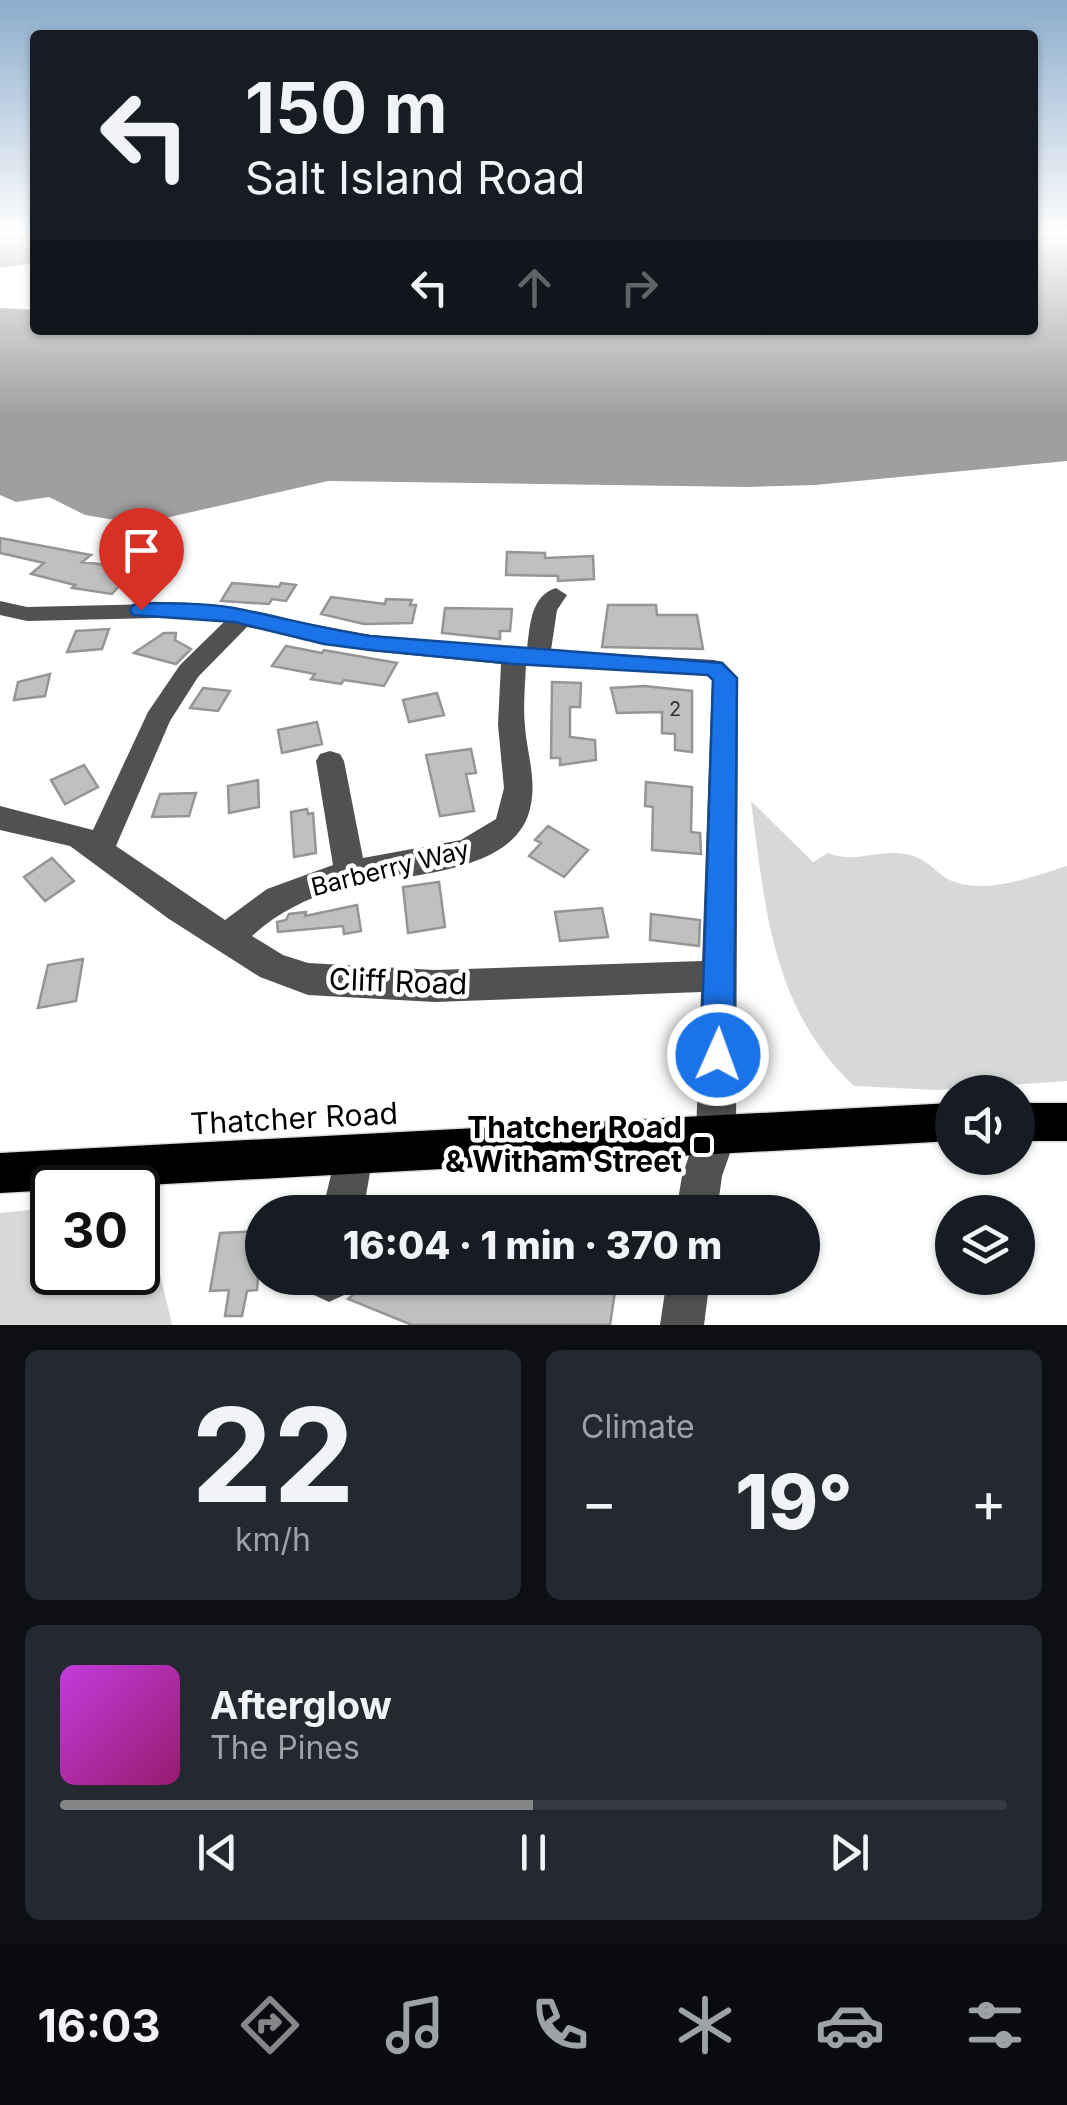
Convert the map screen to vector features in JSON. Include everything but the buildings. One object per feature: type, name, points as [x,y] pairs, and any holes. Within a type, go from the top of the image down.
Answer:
[{"type":"main road","points":[[1035,1122],[1067,1122]]},
{"type":"main road","name":"Thatcher Road","points":[[0,1173],[935,1123]]},
{"type":"street","points":[[526,657],[545,610],[556,595]]},
{"type":"street","points":[[0,628],[14,611],[198,610],[324,636],[526,657],[714,668],[725,678],[716,1136],[699,1195]]},
{"type":"street","points":[[100,848],[156,720],[189,671],[243,617]]},
{"type":"street","name":"Barberry Way","points":[[229,939],[251,912],[350,873],[461,854],[498,837],[511,823],[518,791],[511,724],[526,657]]},
{"type":"street","points":[[330,761],[350,873]]},
{"type":"street","name":"Cliff Road","points":[[0,818],[79,836],[180,909],[272,966],[308,979],[362,984],[720,976]]},
{"type":"street","points":[[345,1195],[353,1156]]},
{"type":"street","points":[[682,1325],[686,1295]]},
{"type":"shaded area","points":[[1038,294],[1067,294],[1067,461],[815,485],[748,487],[328,481],[161,519],[127,522],[85,515],[49,497],[16,502],[0,495],[0,308],[30,310],[30,335],[1038,335]]},
{"type":"shaded area","points":[[751,801],[813,862],[828,853],[848,857],[905,854],[920,859],[952,881],[980,886],[1067,866],[1067,1081],[1035,1083],[1035,1075],[935,1075],[935,1090],[854,1086],[805,1024],[789,990],[761,879]]},
{"type":"shaded area","points":[[30,1210],[30,1295],[160,1295],[160,1274],[172,1325],[0,1325],[0,1213]]},
{"type":"place","name":"Thatcher Road & Witham Street","points":[[702,1145]]},
{"type":"route","points":[[141,610],[198,610],[234,615],[370,643],[714,668],[725,678],[718,1055]]}]
